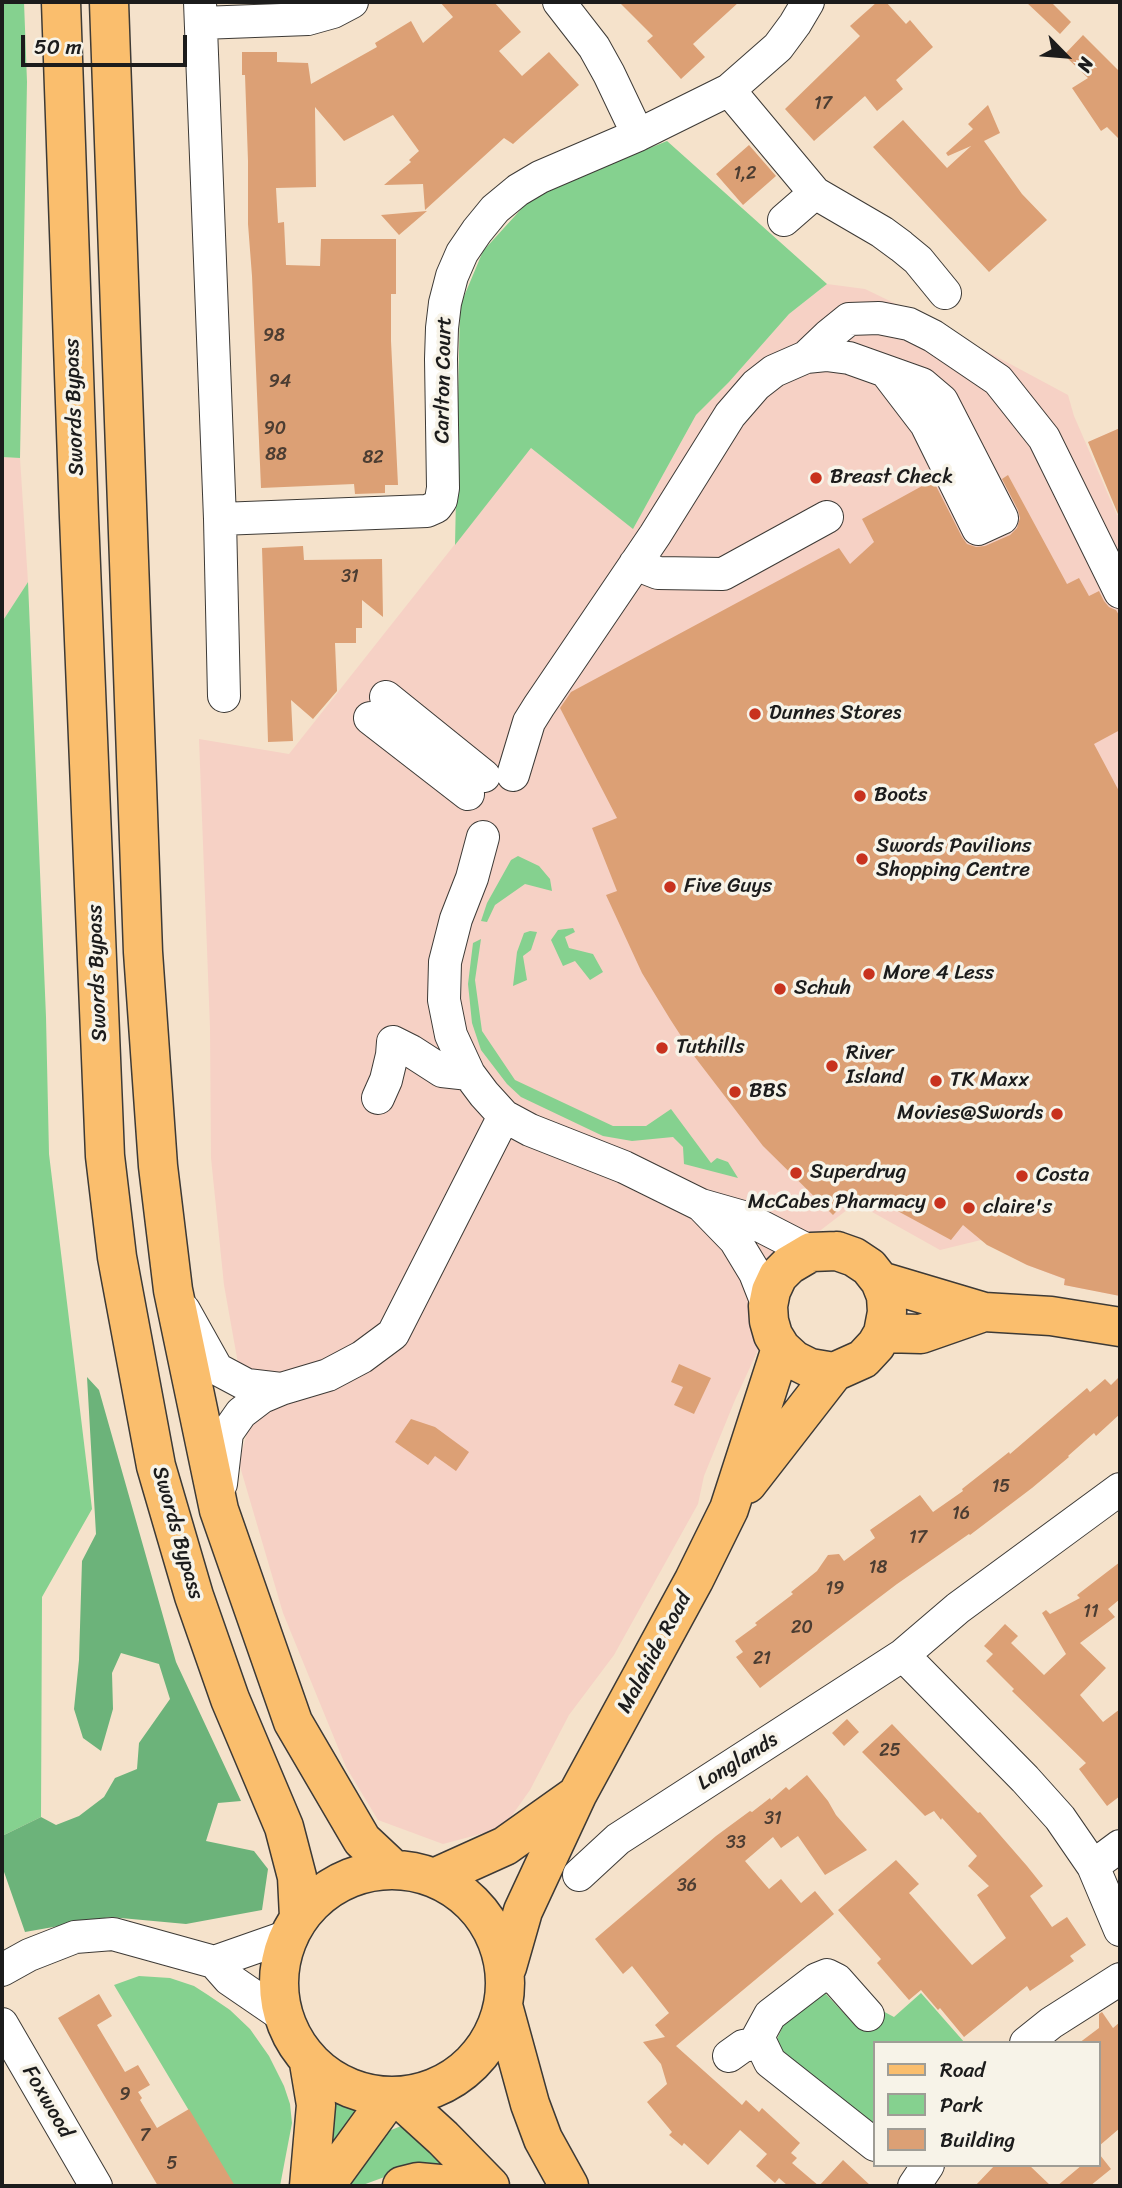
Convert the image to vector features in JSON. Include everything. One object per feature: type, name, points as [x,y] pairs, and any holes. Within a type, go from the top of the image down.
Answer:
[{"type":"main road","name":"Swords Bypass","points":[[61,2],[105,1156],[117,1257],[156,1466],[194,1596],[230,1699],[284,1827],[297,1877],[295,1926]]},
{"type":"main road","points":[[109,2],[143,953],[158,1166],[173,1290],[219,1510],[293,1722],[362,1840],[394,1870]]},
{"type":"main road","points":[[837,1251],[854,1257],[869,1267],[880,1281],[886,1296],[887,1312],[883,1333],[876,1345],[863,1359],[834,1372],[810,1368],[794,1360],[781,1348],[769,1321],[771,1290],[778,1276],[789,1265],[811,1252],[837,1251]]},
{"type":"main road","points":[[880,1281],[984,1312],[1051,1316],[1120,1327]]},
{"type":"main road","points":[[883,1333],[921,1334],[984,1312]]},
{"type":"main road","name":"Malahide Road","points":[[507,1967],[523,1911],[577,1795],[694,1580],[729,1509],[781,1348]]},
{"type":"main road","name":"Malahide Road","points":[[729,1509],[834,1372]]},
{"type":"main road","name":"Malahide Road","points":[[435,1878],[505,1846],[577,1795]]},
{"type":"main road","points":[[394,1870],[435,1878],[462,1895],[481,1914],[497,1938],[509,1978],[504,2009],[477,2057],[449,2081],[394,2098],[348,2089],[327,2078],[309,2063],[292,2039],[284,2016],[279,1980],[295,1926],[307,1905],[328,1888],[353,1875],[394,1870]]},
{"type":"main road","points":[[504,2009],[530,2104],[543,2139],[569,2186]]},
{"type":"main road","points":[[309,2063],[316,2105],[309,2186]]},
{"type":"main road","points":[[325,2186],[394,2098]]},
{"type":"main road","points":[[394,2098],[443,2138],[491,2186]]},
{"type":"main road","points":[[402,2186],[418,2182],[461,2186]]},
{"type":"street","points":[[224,696],[220,519],[200,12],[308,19],[333,12],[352,2]]},
{"type":"street","points":[[559,2],[594,47],[638,135]]},
{"type":"street","name":"Carlton Court","points":[[220,519],[427,511],[436,507],[441,500],[443,488],[442,328],[452,276],[462,253],[477,231],[495,209],[518,190],[540,177],[638,135],[729,90],[778,47],[808,2]]},
{"type":"street","points":[[729,90],[815,193],[901,246],[918,260],[945,293]]},
{"type":"street","points":[[784,220],[815,193]]},
{"type":"street","points":[[378,707],[488,782],[673,508],[730,415],[756,385],[774,372],[806,357],[849,319],[879,318],[909,324],[998,380],[1044,438],[1120,592]]},
{"type":"street","points":[[806,357],[826,355],[849,358],[896,376],[921,330]]},
{"type":"street","points":[[635,564],[658,573],[723,574],[827,517]]},
{"type":"street","points":[[483,837],[472,878],[456,919],[446,962],[444,1000],[448,1023],[469,1074],[504,1116],[530,1130],[624,1167],[701,1205],[743,1217],[811,1252]]},
{"type":"street","points":[[378,1098],[386,1080],[393,1042],[442,1071],[469,1074]]},
{"type":"street","points":[[219,1510],[227,1433],[241,1413],[262,1397],[328,1375],[362,1357],[393,1334],[504,1116]]},
{"type":"street","points":[[701,1205],[735,1240],[755,1273],[768,1306]]},
{"type":"street","points":[[173,1290],[217,1368],[247,1385],[281,1389]]},
{"type":"street","name":"Longlands","points":[[579,1875],[618,1839],[903,1656],[958,1608],[1120,1489]]},
{"type":"street","points":[[903,1656],[1060,1818],[1093,1866],[1120,1930]]},
{"type":"street","points":[[1093,1866],[1120,1846]]},
{"type":"street","points":[[214,1962],[295,1926]]},
{"type":"street","points":[[2,1970],[29,1955],[75,1937],[113,1934],[214,1962],[229,1979],[284,2016]]},
{"type":"street","points":[[868,2015],[837,1980],[827,1975],[817,1979],[770,2015],[758,2038],[770,2062],[874,2144]]},
{"type":"street","points":[[1028,2041],[1051,2023],[1120,1979]]},
{"type":"street","name":"Foxwood","points":[[2,2024],[90,2184]]},
{"type":"street","points":[[729,2056],[743,2046],[761,2043]]},
{"type":"shaded area","name":"Swords Pavilions Shopping Centre","points":[[827,284],[865,289],[1068,395],[1074,416],[1117,515],[1119,514],[1088,442],[1120,428],[1120,1296],[1064,1285],[1064,1279],[1027,1265],[981,1240],[940,1250],[856,1203],[817,1233],[797,1265],[735,1400],[704,1476],[698,1504],[614,1655],[569,1715],[530,1790],[503,1828],[443,1844],[378,1820],[346,1767],[283,1613],[239,1463],[249,1425],[224,1285],[211,1158],[210,1028],[199,739],[289,754],[531,448],[634,527],[696,415],[789,314]]},
{"type":"shaded area","points":[[2,457],[20,458],[28,582],[2,622]]},
{"type":"green space","points":[[2,2],[24,2],[27,82],[20,458],[2,457]]},
{"type":"green space","points":[[667,141],[827,284],[789,314],[696,415],[633,529],[531,448],[455,545],[460,306],[483,251],[534,195]]},
{"type":"green space","points":[[28,582],[49,1154],[92,1509],[42,1597],[41,1817],[2,1836],[2,622]]},
{"type":"green space","points":[[518,856],[539,866],[550,879],[552,891],[525,884],[495,905],[487,922],[481,921],[487,903],[511,860]]},
{"type":"green space","points":[[573,928],[575,932],[565,937],[569,948],[593,954],[603,972],[590,980],[575,961],[563,966],[551,940],[558,930]]},
{"type":"green space","points":[[537,932],[531,950],[523,956],[527,980],[513,986],[517,952],[524,933]]},
{"type":"green space","points":[[481,939],[475,980],[482,1031],[515,1080],[613,1126],[646,1126],[671,1109],[711,1163],[717,1158],[728,1162],[738,1178],[684,1164],[683,1147],[673,1137],[632,1141],[603,1136],[521,1097],[507,1084],[481,1050],[472,1023],[468,984],[473,943]]},
{"type":"green space","points":[[87,1377],[99,1390],[176,1662],[241,1801],[218,1803],[206,1841],[254,1851],[268,1869],[262,1910],[186,1924],[110,1917],[25,1932],[3,1869],[2,1836],[41,1817],[56,1825],[79,1816],[104,1797],[115,1778],[137,1769],[139,1743],[170,1699],[159,1664],[121,1653],[112,1673],[113,1709],[101,1751],[83,1738],[74,1709],[79,1660],[82,1561],[96,1534]]},
{"type":"green space","points":[[139,1976],[170,1978],[194,1986],[230,2010],[250,2029],[269,2056],[284,2086],[292,2123],[280,2186],[234,2186],[114,1985]]},
{"type":"green space","points":[[825,1993],[855,2025],[877,2008],[894,2017],[921,1993],[963,2041],[874,2041],[874,2131],[786,2059],[776,2041],[784,2024],[813,1997]]},
{"type":"green space","points":[[334,2099],[367,2111],[330,2150],[334,2129]]},
{"type":"green space","points":[[401,2126],[419,2134],[449,2163],[446,2174],[390,2175],[360,2186],[341,2186],[384,2133]]},
{"type":"building","points":[[440,2],[494,2],[521,32],[499,51],[522,76],[549,52],[579,85],[513,144],[504,138],[425,210],[423,184],[384,185],[411,162],[409,160],[419,151],[393,115],[344,141],[315,107],[316,187],[276,188],[278,223],[284,222],[286,265],[320,266],[321,239],[396,239],[396,294],[391,294],[391,341],[398,485],[385,485],[385,493],[355,494],[354,484],[261,488],[242,52],[277,52],[277,62],[308,63],[311,84],[377,47],[375,43],[411,21],[423,43],[453,17]]},
{"type":"building","points":[[619,2],[739,2],[693,44],[705,57],[681,79],[647,41],[653,36]]},
{"type":"building","points":[[877,2],[886,2],[906,24],[910,20],[933,47],[896,80],[903,89],[877,111],[865,96],[814,141],[785,109],[860,36],[850,26]]},
{"type":"building","points":[[1026,2],[1051,2],[1071,22],[1060,34]]},
{"type":"building","points":[[1083,35],[1120,72],[1120,140],[1107,127],[1101,131],[1072,88],[1088,78],[1064,55]]},
{"type":"building","points":[[988,105],[1000,133],[984,141],[1022,194],[1047,220],[989,272],[873,147],[903,120],[947,168],[971,146],[948,156],[946,153],[973,129],[968,124]]},
{"type":"building","points":[[749,145],[776,176],[743,205],[716,174]]},
{"type":"building","points":[[427,211],[399,235],[381,215]]},
{"type":"building","points":[[1120,428],[1120,519],[1088,442]]},
{"type":"building","name":"Swords Pavilions Shopping Centre","points":[[1008,475],[1067,584],[1079,578],[1089,596],[1099,591],[1104,601],[1116,610],[1120,617],[1120,730],[1094,744],[1120,793],[1120,1296],[1064,1285],[1065,1279],[1027,1265],[987,1245],[963,1225],[951,1240],[870,1196],[869,1203],[852,1195],[833,1215],[763,1146],[694,1056],[642,973],[606,895],[617,891],[592,828],[617,818],[560,708],[571,692],[839,548],[850,564],[874,542],[862,519],[933,480],[967,544],[985,546],[1010,535],[1017,528],[1020,518],[1002,479]]},
{"type":"building","points":[[303,546],[304,560],[382,559],[383,617],[362,600],[362,628],[356,628],[356,643],[335,643],[337,691],[313,719],[291,700],[293,741],[268,742],[262,548]]},
{"type":"building","points":[[679,1364],[711,1378],[694,1414],[674,1405],[683,1387],[671,1382]]},
{"type":"building","points":[[1120,1376],[1120,1414],[1096,1436],[1094,1433],[1032,1488],[970,1535],[897,1584],[760,1688],[736,1657],[743,1652],[735,1641],[793,1594],[791,1592],[817,1571],[828,1555],[839,1554],[844,1561],[875,1538],[870,1530],[920,1495],[933,1512],[963,1491],[962,1489],[1009,1452],[1010,1454],[1087,1388],[1090,1392],[1105,1379],[1111,1385]]},
{"type":"building","points":[[411,1419],[435,1427],[469,1452],[456,1471],[435,1456],[428,1465],[395,1442]]},
{"type":"building","points":[[1120,1562],[1120,1599],[1108,1609],[1115,1617],[1080,1643],[1106,1668],[1080,1695],[1103,1722],[1120,1709],[1120,1796],[1107,1806],[1079,1769],[1086,1763],[1012,1691],[1014,1689],[986,1661],[993,1654],[984,1646],[1005,1624],[1018,1636],[1011,1643],[1044,1675],[1066,1654],[1042,1613],[1046,1610],[1050,1614],[1080,1598],[1077,1595]]},
{"type":"building","points":[[847,1719],[859,1732],[844,1746],[832,1733]]},
{"type":"building","points":[[892,1724],[978,1813],[980,1812],[1043,1886],[1030,1896],[1052,1927],[1067,1917],[1086,1945],[1070,1956],[1074,1961],[1030,1991],[1027,1986],[964,2037],[921,1990],[909,2000],[877,1963],[881,1959],[838,1910],[896,1860],[919,1884],[909,1893],[972,1965],[1006,1938],[977,1895],[989,1886],[968,1866],[977,1856],[934,1811],[925,1816],[862,1752]]},
{"type":"building","points":[[807,1775],[836,1815],[867,1850],[825,1875],[798,1836],[781,1848],[773,1837],[745,1861],[769,1889],[781,1879],[801,1903],[815,1891],[834,1914],[676,2046],[742,2105],[746,2100],[759,2112],[762,2108],[800,2143],[791,2153],[797,2158],[792,2163],[819,2186],[788,2186],[779,2178],[775,2183],[756,2166],[767,2154],[740,2130],[708,2165],[684,2143],[682,2146],[669,2135],[672,2132],[647,2102],[667,2084],[661,2064],[643,2042],[665,2037],[655,2025],[669,2013],[632,1966],[623,1974],[595,1939],[716,1836],[786,1787],[789,1790]]},
{"type":"building","points":[[99,1994],[112,2016],[97,2025],[125,2072],[138,2065],[150,2085],[138,2092],[157,2128],[189,2109],[235,2186],[158,2186],[58,2018]]},
{"type":"building","points":[[1102,2012],[1113,2028],[1120,2022],[1120,2128],[1101,2144],[1101,2041],[1082,2041],[1099,2028],[1099,2014]]},
{"type":"building","points":[[1101,2156],[1111,2169],[1090,2186],[1057,2186],[1080,2167],[1101,2167]]},
{"type":"building","points":[[843,2160],[871,2186],[819,2186]]},
{"type":"building","points":[[993,2167],[1031,2167],[1051,2186],[975,2186]]},
{"type":"place","name":"Breast Check","points":[[816,478]]},
{"type":"place","name":"Dunnes Stores","points":[[755,714]]},
{"type":"place","name":"Boots","points":[[860,796]]},
{"type":"place","name":"Swords Pavilions Shopping Centre","points":[[862,859]]},
{"type":"place","name":"Five Guys","points":[[670,887]]},
{"type":"place","name":"More 4 Less","points":[[869,974]]},
{"type":"place","name":"Schuh","points":[[780,989]]},
{"type":"place","name":"Tuthills","points":[[662,1048]]},
{"type":"place","name":"River Island","points":[[832,1066]]},
{"type":"place","name":"TK Maxx","points":[[936,1081]]},
{"type":"place","name":"BBS","points":[[735,1092]]},
{"type":"place","name":"Movies@Swords","points":[[1057,1114]]},
{"type":"place","name":"Superdrug","points":[[796,1173]]},
{"type":"place","name":"Costa","points":[[1022,1176]]},
{"type":"place","name":"McCabes Pharmacy","points":[[940,1203]]},
{"type":"place","name":"claire's","points":[[969,1208]]}]
